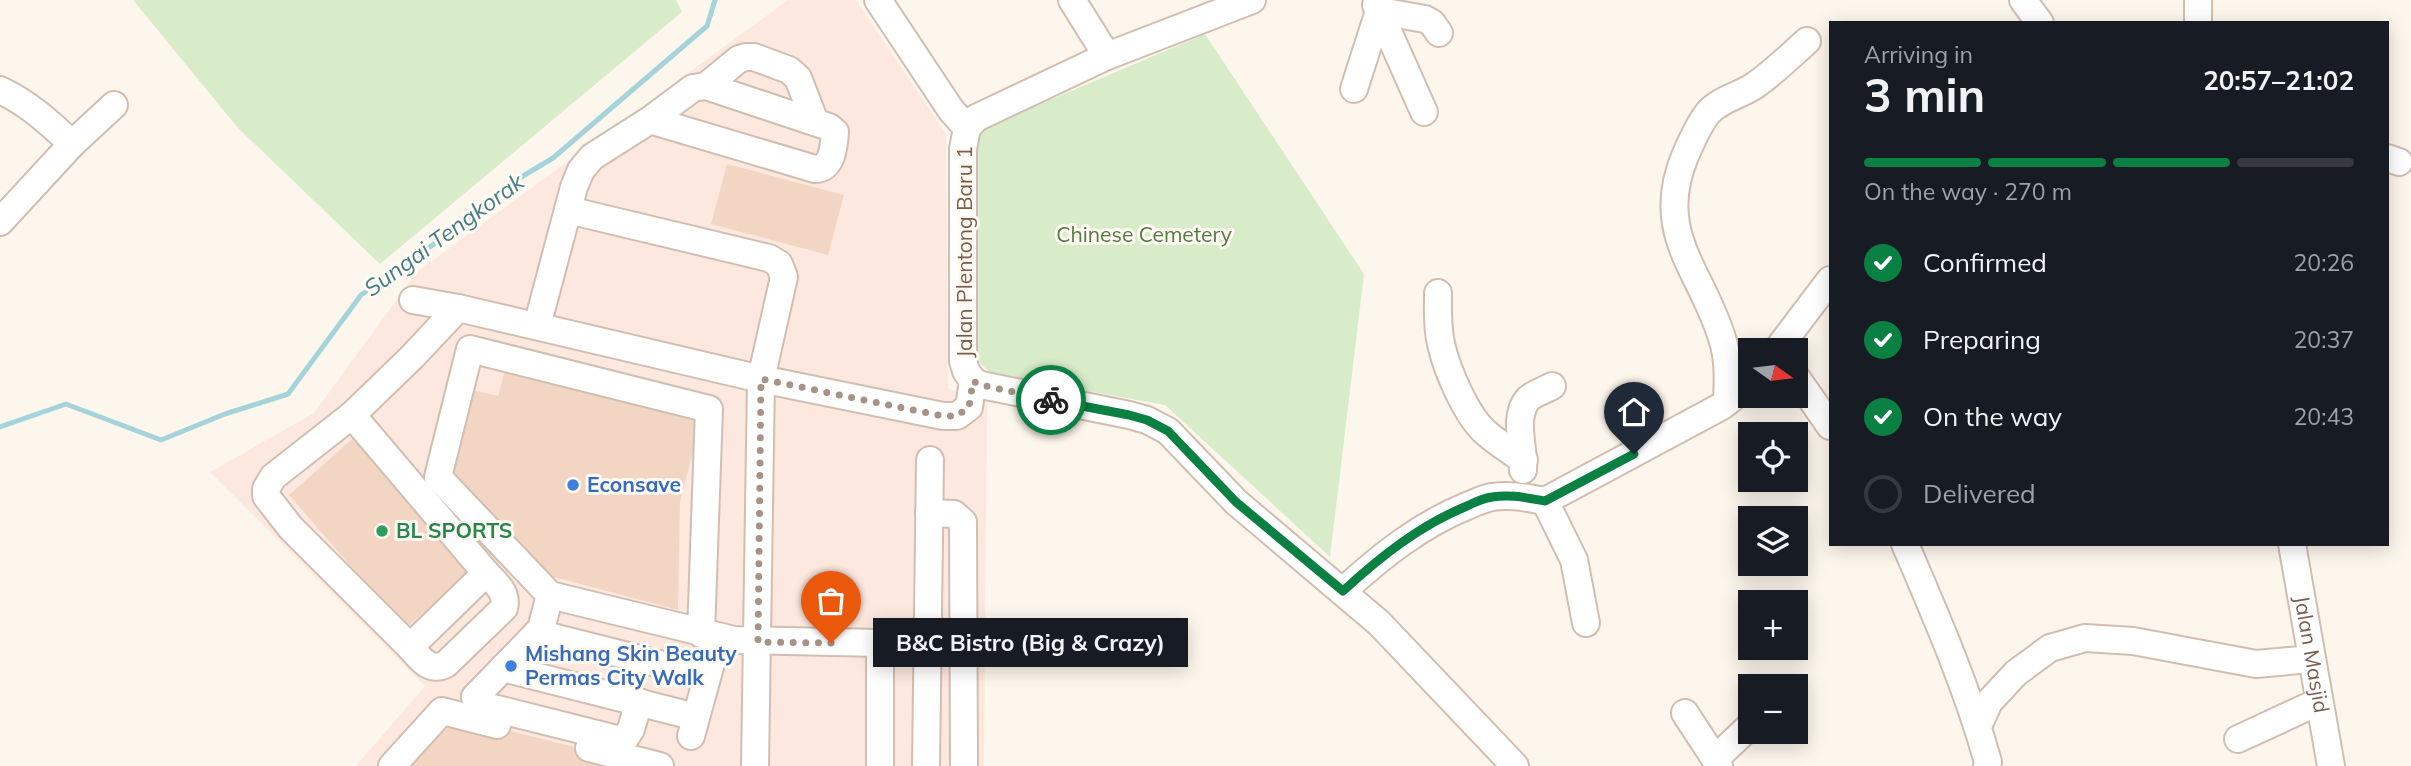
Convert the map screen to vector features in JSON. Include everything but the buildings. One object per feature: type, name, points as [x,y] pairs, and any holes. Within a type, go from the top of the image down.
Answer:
[{"type":"street","points":[[878,0],[951,110],[967,128]]},
{"type":"street","points":[[1072,0],[1107,56]]},
{"type":"street","name":"Jalan Plentong Baru 1","points":[[1252,0],[1107,56],[976,118],[967,128],[963,149],[962,337],[966,371],[973,381],[981,385],[1129,415],[1158,425],[1181,443],[1252,517],[1379,623],[1515,766]]},
{"type":"street","points":[[2023,0],[2039,21]]},
{"type":"street","points":[[2198,0],[2198,21]]},
{"type":"street","points":[[1377,6],[1427,20],[1439,33]]},
{"type":"street","points":[[1354,89],[1377,6]]},
{"type":"street","points":[[1377,6],[1424,112]]},
{"type":"street","points":[[1727,402],[1728,363],[1723,341],[1715,315],[1684,254],[1676,231],[1674,211],[1682,165],[1695,134],[1717,105],[1768,76],[1807,41]]},
{"type":"street","points":[[706,86],[739,59],[754,57],[789,69],[798,78],[815,122]]},
{"type":"street","points":[[537,326],[580,170],[592,157],[650,120],[693,88],[706,86],[815,122],[835,132],[828,166],[822,169],[650,120]]},
{"type":"street","points":[[0,90],[20,99],[72,144]]},
{"type":"street","points":[[0,222],[72,144],[114,105]]},
{"type":"street","points":[[568,210],[769,258],[779,264],[784,277],[761,379],[755,766]]},
{"type":"street","points":[[1786,338],[1829,281]]},
{"type":"street","points":[[1438,293],[1438,323],[1442,348],[1471,414],[1488,435],[1524,460]]},
{"type":"street","points":[[413,300],[458,308],[761,379],[943,416],[957,416],[969,407],[973,381]]},
{"type":"street","points":[[352,415],[504,594],[504,608],[440,667],[427,665],[291,528],[266,496],[268,482],[273,477],[352,415],[458,308]]},
{"type":"street","points":[[503,668],[639,702],[694,726],[707,676],[710,636],[709,409],[470,349],[438,477],[550,595],[710,636],[758,642],[928,642]]},
{"type":"street","points":[[1517,495],[1524,460],[1520,438],[1522,412],[1528,399],[1552,386]]},
{"type":"street","points":[[1343,591],[1374,562],[1445,514],[1489,497],[1517,495],[1545,501],[1727,402],[1738,391]]},
{"type":"street","points":[[1808,394],[1829,425]]},
{"type":"street","points":[[926,766],[930,460]]},
{"type":"street","points":[[1545,501],[1574,560],[1586,623]]},
{"type":"street","points":[[929,513],[954,514],[963,522],[964,766]]},
{"type":"street","points":[[1906,546],[1978,726],[1987,766]]},
{"type":"street","name":"Jalan Masjid","points":[[2291,546],[2331,766]]},
{"type":"street","points":[[410,647],[485,573]]},
{"type":"street","points":[[550,595],[541,629],[475,697],[477,704],[617,739],[626,737],[631,729],[639,702]]},
{"type":"street","points":[[537,633],[707,676]]},
{"type":"street","points":[[1978,726],[1989,702],[2016,673],[2050,648],[2085,638],[2133,641],[2256,664],[2311,659]]},
{"type":"street","points":[[880,643],[880,766]]},
{"type":"street","points":[[2238,738],[2318,702]]},
{"type":"street","points":[[392,766],[442,711],[660,766]]},
{"type":"street","points":[[1685,713],[1717,763],[1738,739]]},
{"type":"shaded area","points":[[788,0],[856,0],[946,134],[948,388],[987,402],[984,766],[356,766],[425,686],[210,472],[314,413],[417,272]]},
{"type":"green space","points":[[133,0],[676,0],[682,12],[380,264],[238,128]]},
{"type":"green space","name":"Chinese Cemetery","points":[[1205,34],[1364,274],[1330,557],[1165,405],[992,374],[972,356],[975,139],[989,126]]},
{"type":"waterway","name":"Sungai Tengkorak","points":[[0,427],[66,404],[161,440],[225,414],[288,394],[361,295],[464,223],[508,185],[553,158],[707,26],[715,0]]},
{"type":"way so far","points":[[831,643],[758,642],[761,379],[943,416],[957,416],[969,407],[973,381],[1051,400]]},
{"type":"place","name":"Econsave","points":[[573,485]]},
{"type":"place","name":"BL SPORTS","points":[[382,531]]},
{"type":"place","name":"B&C Bistro (Big & Crazy)","points":[[831,643]]},
{"type":"place","name":"Mishang Skin Beauty Permas City Walk","points":[[511,666]]},
{"type":"route","points":[[1051,400],[1129,415],[1147,420],[1168,431],[1236,502],[1343,591],[1374,562],[1445,514],[1489,497],[1517,495],[1545,501],[1634,454]]}]
